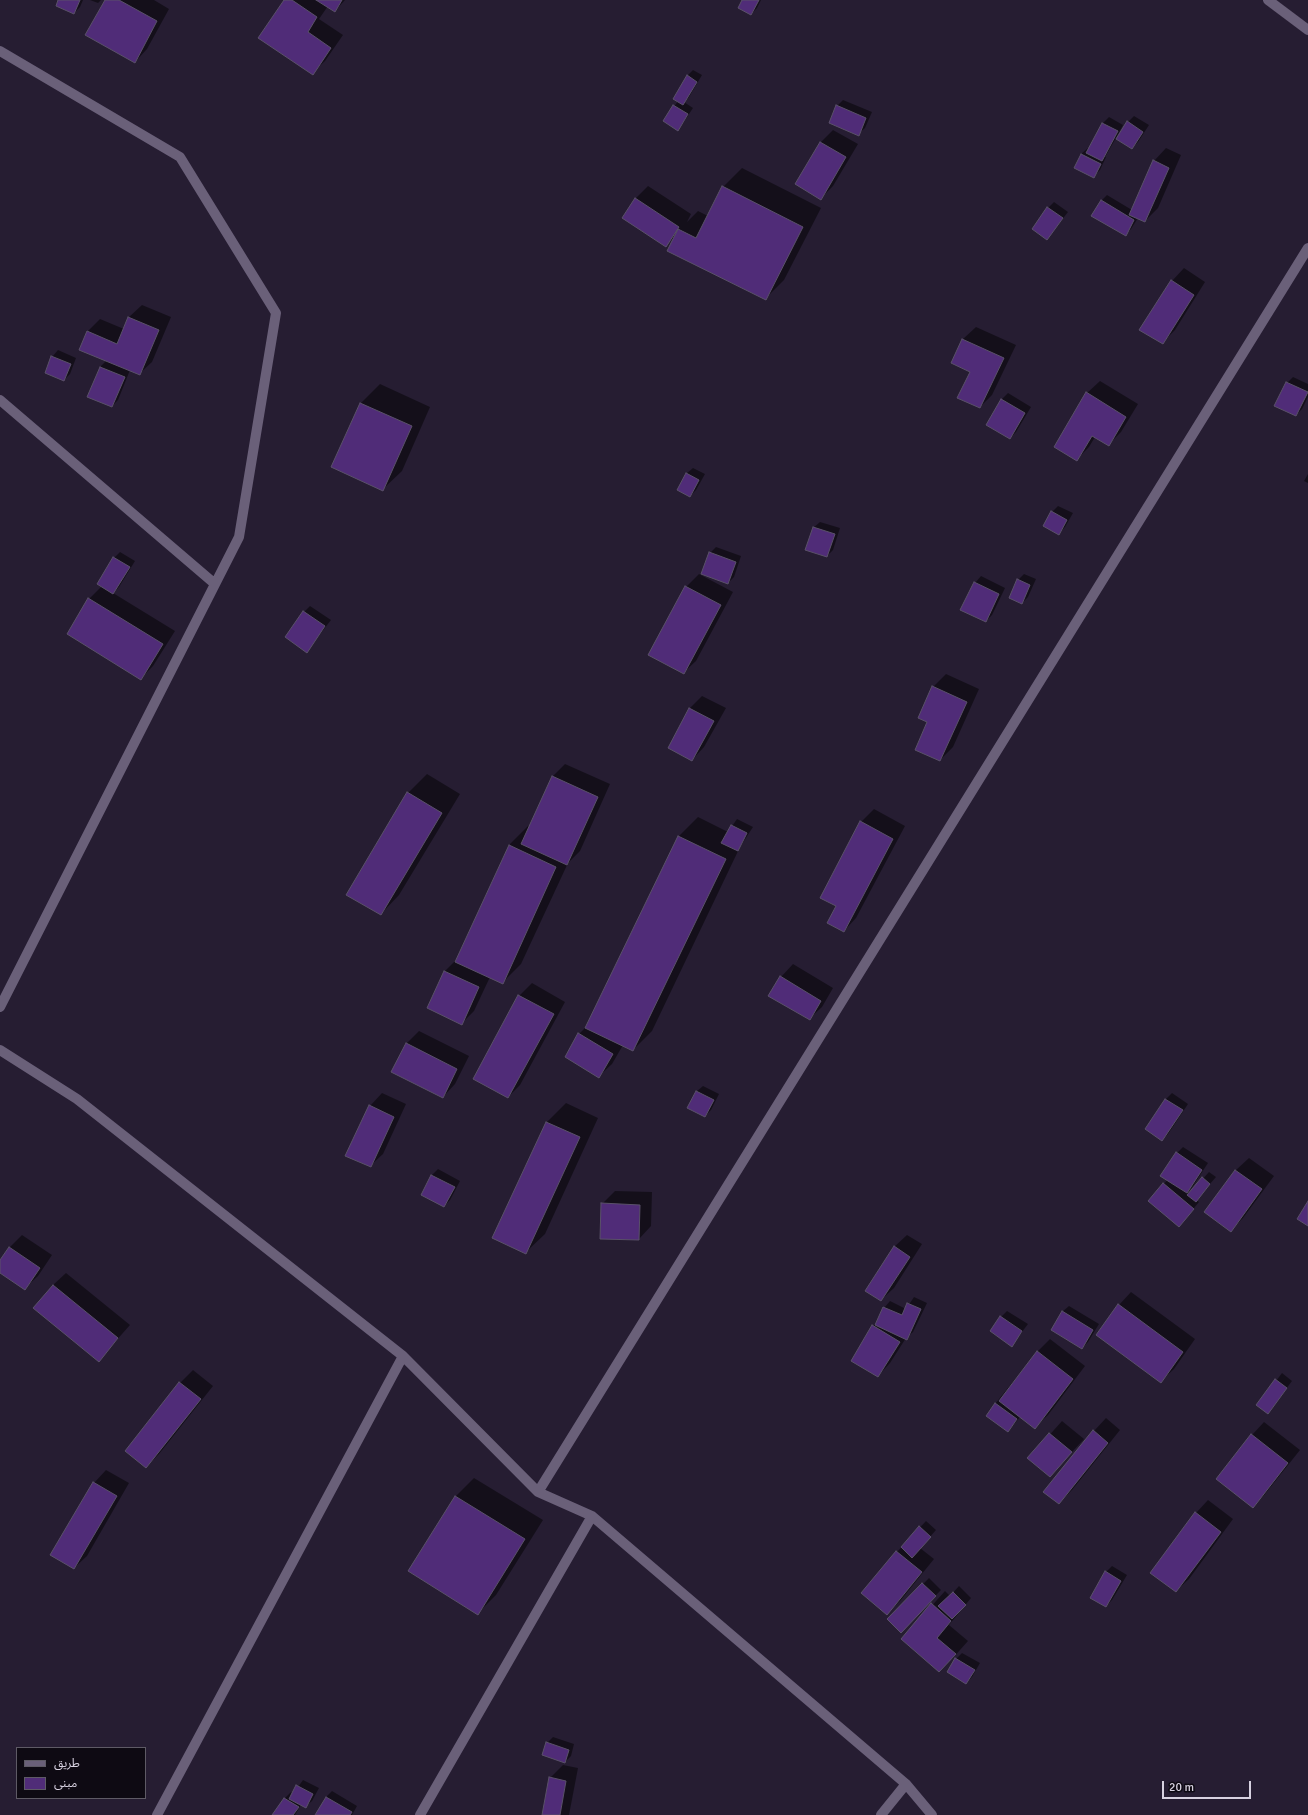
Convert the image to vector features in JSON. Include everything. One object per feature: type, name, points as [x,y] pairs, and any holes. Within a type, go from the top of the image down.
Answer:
[{"type":"street","points":[[1268,0],[1308,30]]},
{"type":"street","points":[[0,51],[180,157],[276,313],[239,537],[0,1007]]},
{"type":"street","points":[[538,1492],[1308,248]]},
{"type":"street","points":[[0,400],[215,584]]},
{"type":"street","points":[[0,1050],[77,1099],[404,1356],[538,1492],[592,1516],[906,1784],[932,1815]]},
{"type":"street","points":[[158,1815],[404,1356]]},
{"type":"street","points":[[420,1815],[592,1516]]},
{"type":"street","points":[[881,1815],[906,1784]]},
{"type":"building","points":[[58,0],[80,0],[74,14],[56,6]]},
{"type":"building","points":[[105,0],[119,0],[157,21],[135,63],[85,35]]},
{"type":"building","points":[[284,0],[292,0],[317,17],[308,32],[331,48],[313,75],[258,38]]},
{"type":"building","points":[[316,0],[342,0],[335,12]]},
{"type":"building","points":[[742,0],[759,0],[751,15],[738,8]]},
{"type":"building","points":[[687,75],[697,82],[683,105],[673,99]]},
{"type":"building","points":[[673,105],[688,114],[678,131],[663,121]]},
{"type":"building","points":[[836,105],[866,118],[859,136],[829,123]]},
{"type":"building","points":[[1127,121],[1143,132],[1132,149],[1116,139]]},
{"type":"building","points":[[1102,123],[1118,131],[1102,161],[1086,153]]},
{"type":"building","points":[[820,142],[846,157],[821,200],[795,184]]},
{"type":"building","points":[[1081,154],[1101,164],[1094,178],[1074,168]]},
{"type":"building","points":[[1153,160],[1169,168],[1145,222],[1129,215]]},
{"type":"building","points":[[722,186],[803,227],[766,300],[667,251],[678,229],[696,238]]},
{"type":"building","points":[[635,198],[679,227],[666,247],[622,218]]},
{"type":"building","points":[[1101,200],[1134,220],[1126,236],[1091,216]]},
{"type":"building","points":[[1047,207],[1063,218],[1047,240],[1032,229]]},
{"type":"building","points":[[1171,280],[1194,295],[1163,344],[1139,330]]},
{"type":"building","points":[[128,317],[159,330],[140,375],[79,350],[87,331],[117,344]]},
{"type":"building","points":[[962,339],[1004,358],[980,408],[957,398],[970,372],[951,363]]},
{"type":"building","points":[[51,356],[71,364],[64,381],[45,373]]},
{"type":"building","points":[[100,367],[125,377],[112,407],[87,397]]},
{"type":"building","points":[[1286,382],[1308,392],[1296,416],[1274,406]]},
{"type":"building","points":[[1086,392],[1126,417],[1109,446],[1092,436],[1077,461],[1054,447]]},
{"type":"building","points":[[1001,399],[1025,413],[1010,439],[986,425]]},
{"type":"building","points":[[360,403],[412,426],[383,491],[331,467]]},
{"type":"building","points":[[686,473],[699,480],[690,497],[677,490]]},
{"type":"building","points":[[1051,511],[1067,520],[1059,535],[1043,526]]},
{"type":"building","points":[[813,527],[835,534],[827,557],[805,550]]},
{"type":"building","points":[[709,552],[736,562],[728,584],[701,574]]},
{"type":"building","points":[[113,557],[130,567],[113,594],[97,584]]},
{"type":"building","points":[[1017,579],[1030,585],[1022,604],[1009,598]]},
{"type":"building","points":[[974,582],[999,594],[986,622],[960,610]]},
{"type":"building","points":[[685,586],[721,605],[684,674],[648,655]]},
{"type":"building","points":[[88,598],[163,644],[141,680],[67,634]]},
{"type":"building","points":[[303,611],[325,626],[307,653],[285,637]]},
{"type":"building","points":[[932,686],[967,702],[940,761],[915,750],[927,722],[918,718]]},
{"type":"building","points":[[689,708],[714,721],[692,761],[668,748]]},
{"type":"building","points":[[552,776],[598,797],[567,865],[521,844]]},
{"type":"building","points":[[407,792],[442,813],[381,915],[346,895]]},
{"type":"building","points":[[860,821],[893,839],[844,932],[827,923],[836,906],[820,898]]},
{"type":"building","points":[[731,825],[747,833],[738,851],[721,843]]},
{"type":"building","points":[[678,836],[726,859],[633,1051],[585,1028]]},
{"type":"building","points":[[509,845],[556,867],[503,984],[455,962]]},
{"type":"building","points":[[444,971],[479,987],[462,1025],[427,1008]]},
{"type":"building","points":[[780,976],[821,1001],[810,1020],[768,996]]},
{"type":"building","points":[[518,995],[554,1014],[508,1098],[473,1079]]},
{"type":"building","points":[[578,1033],[613,1054],[599,1078],[565,1057]]},
{"type":"building","points":[[406,1043],[457,1069],[443,1098],[391,1072]]},
{"type":"building","points":[[696,1091],[714,1100],[705,1117],[687,1108]]},
{"type":"building","points":[[1165,1099],[1183,1110],[1162,1141],[1145,1129]]},
{"type":"building","points":[[369,1105],[394,1117],[371,1167],[345,1156]]},
{"type":"building","points":[[546,1122],[580,1137],[526,1254],[492,1238]]},
{"type":"building","points":[[1176,1152],[1202,1170],[1187,1193],[1160,1176]]},
{"type":"building","points":[[1235,1170],[1262,1189],[1231,1232],[1204,1212]]},
{"type":"building","points":[[431,1175],[455,1187],[444,1207],[421,1195]]},
{"type":"building","points":[[1202,1177],[1210,1184],[1196,1202],[1187,1195]]},
{"type":"building","points":[[1163,1183],[1194,1209],[1179,1227],[1148,1201]]},
{"type":"building","points":[[1308,1201],[1308,1226],[1297,1219]]},
{"type":"building","points":[[601,1203],[640,1205],[639,1240],[600,1239]]},
{"type":"building","points":[[894,1246],[910,1257],[881,1301],[865,1291]]},
{"type":"building","points":[[9,1247],[40,1268],[25,1290],[0,1273],[0,1260]]},
{"type":"building","points":[[53,1285],[118,1338],[99,1362],[33,1308]]},
{"type":"building","points":[[907,1303],[921,1309],[907,1340],[875,1325],[883,1307],[902,1315]]},
{"type":"building","points":[[1118,1304],[1183,1352],[1161,1383],[1096,1335]]},
{"type":"building","points":[[1062,1311],[1093,1330],[1082,1349],[1051,1330]]},
{"type":"building","points":[[1000,1316],[1022,1331],[1012,1347],[990,1331]]},
{"type":"building","points":[[872,1325],[900,1342],[878,1377],[851,1361]]},
{"type":"building","points":[[1037,1351],[1073,1379],[1035,1429],[999,1401]]},
{"type":"building","points":[[1275,1379],[1287,1388],[1268,1414],[1256,1405]]},
{"type":"building","points":[[179,1382],[201,1399],[146,1468],[125,1451]]},
{"type":"building","points":[[995,1403],[1017,1419],[1008,1432],[986,1416]]},
{"type":"building","points":[[1093,1430],[1108,1443],[1059,1504],[1043,1492]]},
{"type":"building","points":[[1049,1433],[1072,1452],[1050,1477],[1027,1458]]},
{"type":"building","points":[[1251,1434],[1288,1463],[1253,1508],[1216,1479]]},
{"type":"building","points":[[93,1482],[117,1496],[74,1569],[50,1555]]},
{"type":"building","points":[[455,1496],[525,1539],[478,1615],[408,1571]]},
{"type":"building","points":[[1195,1512],[1221,1532],[1176,1592],[1150,1573]]},
{"type":"building","points":[[919,1526],[931,1537],[912,1558],[901,1547]]},
{"type":"building","points":[[896,1551],[922,1572],[887,1615],[861,1593]]},
{"type":"building","points":[[1105,1571],[1121,1581],[1106,1607],[1090,1598]]},
{"type":"building","points":[[922,1583],[936,1596],[901,1633],[887,1619]]},
{"type":"building","points":[[953,1592],[966,1605],[952,1619],[938,1606]]},
{"type":"building","points":[[931,1603],[951,1621],[937,1638],[956,1654],[939,1672],[901,1639]]},
{"type":"building","points":[[955,1658],[975,1670],[966,1684],[947,1672]]},
{"type":"building","points":[[546,1742],[569,1750],[565,1763],[542,1755]]},
{"type":"building","points":[[549,1777],[566,1781],[560,1815],[542,1815]]},
{"type":"building","points":[[296,1785],[313,1794],[306,1808],[289,1799]]},
{"type":"building","points":[[326,1797],[352,1812],[350,1815],[315,1815]]},
{"type":"building","points":[[284,1798],[299,1807],[293,1815],[272,1815]]}]
